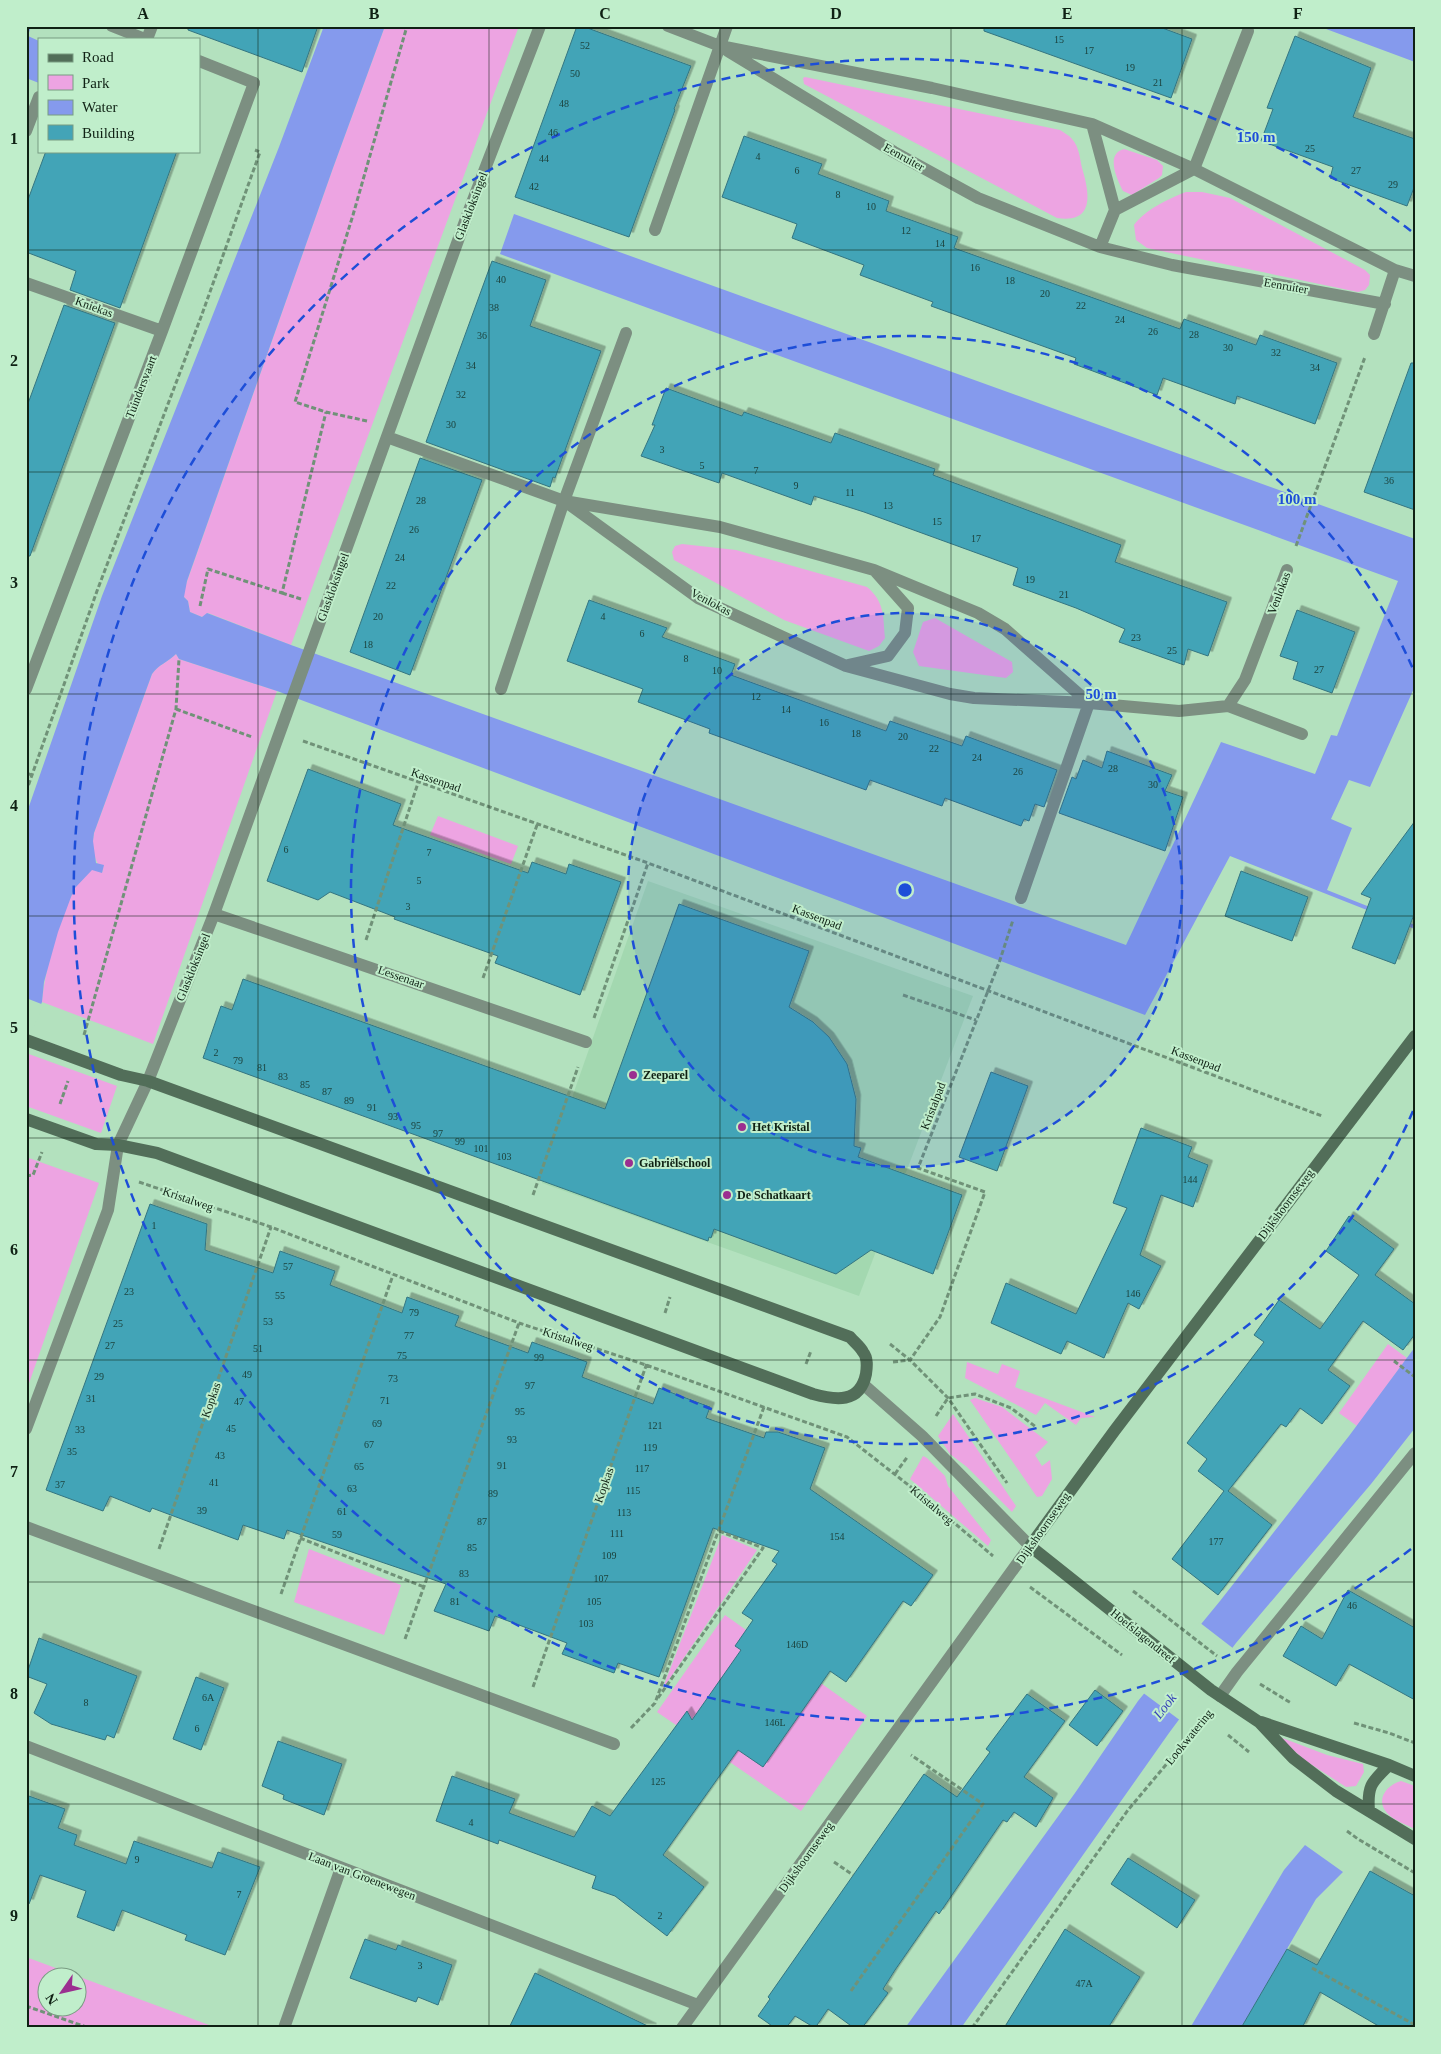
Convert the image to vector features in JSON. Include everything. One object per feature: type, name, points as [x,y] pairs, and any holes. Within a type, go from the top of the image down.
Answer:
[{"type":"street","points":[[112,26],[143,38]]},
{"type":"street","points":[[146,38],[152,26]]},
{"type":"street","name":"Glaskloksingel","points":[[118,1145],[148,1080],[214,914],[468,213],[540,26]]},
{"type":"street","name":"Eenruiter","points":[[668,26],[720,46],[932,88],[1092,124],[1194,169],[1395,270],[1415,276]]},
{"type":"street","points":[[655,230],[727,26]]},
{"type":"street","points":[[1115,210],[1194,169],[1248,31]]},
{"type":"street","name":"Eenruiter","points":[[720,46],[894,152],[978,198],[1100,247],[1172,264],[1385,304]]},
{"type":"street","name":"Tuindersvaart","points":[[26,689],[254,83],[200,61]]},
{"type":"street","points":[[26,131],[38,100]]},
{"type":"street","points":[[1092,124],[1115,210],[1100,247]]},
{"type":"street","points":[[1374,334],[1395,270]]},
{"type":"street","name":"Kniekas","points":[[26,283],[162,331]]},
{"type":"street","points":[[501,689],[564,501],[626,333]]},
{"type":"street","name":"Venlokas","points":[[389,432],[564,501],[720,527],[874,570],[978,613],[1005,629],[1089,703]]},
{"type":"street","name":"Venlokas","points":[[564,501],[698,598],[846,666],[950,694],[974,698],[1089,703],[1179,711],[1228,706],[1302,734]]},
{"type":"street","points":[[846,666],[888,656],[905,634],[908,608],[874,570]]},
{"type":"street","name":"Venlokas","points":[[1228,706],[1245,680],[1288,570]]},
{"type":"street","points":[[1021,898],[1089,703]]},
{"type":"street","name":"Lessenaar","points":[[214,914],[359,962],[586,1042]]},
{"type":"street","name":"Dijkshoornseweg","points":[[682,2028],[1115,1430],[1415,1036]]},
{"type":"street","points":[[26,1040],[121,1074],[148,1080],[850,1337],[864,1352],[868,1366],[864,1385],[850,1396],[833,1400],[157,1153],[118,1145],[96,1144],[26,1119]]},
{"type":"street","points":[[26,1429],[108,1210],[118,1145]]},
{"type":"street","points":[[864,1385],[922,1436],[1030,1546]]},
{"type":"street","name":"Lookwatering","points":[[1216,1693],[1415,1453]]},
{"type":"street","points":[[26,1527],[614,1744]]},
{"type":"street","name":"Hoefslagendreef","points":[[1030,1546],[1216,1693],[1258,1722],[1293,1758],[1336,1791],[1415,1839]]},
{"type":"street","name":"Hoefslagendreef","points":[[1258,1722],[1389,1765],[1415,1776]]},
{"type":"street","name":"Laan van Groenewegen","points":[[26,1746],[698,2005]]},
{"type":"street","points":[[1369,1811],[1368,1794],[1375,1779],[1389,1765]]},
{"type":"street","points":[[284,2028],[341,1868]]},
{"type":"path","points":[[389,432],[295,402],[353,214],[407,26]]},
{"type":"path","points":[[26,792],[97,591],[201,317],[260,152],[232,141]]},
{"type":"path","name":"Venlokas","points":[[1288,570],[1374,334]]},
{"type":"path","points":[[200,606],[208,569],[282,593],[326,412]]},
{"type":"path","points":[[90,1021],[176,709],[179,659]]},
{"type":"path","name":"Kassenpad","points":[[176,709],[279,734],[648,863],[1346,1125]]},
{"type":"path","points":[[26,773],[32,775]]},
{"type":"path","points":[[359,962],[418,783]]},
{"type":"path","points":[[474,1003],[538,824]]},
{"type":"path","name":"Kristalpad","points":[[910,1360],[940,1317],[985,1192],[918,1168],[999,963],[1021,898]]},
{"type":"path","points":[[903,995],[976,1020]]},
{"type":"path","points":[[58,1109],[69,1077]]},
{"type":"path","points":[[26,1176],[33,1175],[39,1160]]},
{"type":"path","name":"Kristalweg","points":[[114,1173],[270,1228],[519,1323],[646,1365],[846,1437],[925,1498],[1012,1573]]},
{"type":"path","name":"Kopkas","points":[[151,1573],[270,1228]]},
{"type":"path","name":"Kopkas","points":[[524,1712],[678,1273]]},
{"type":"path","points":[[272,1618],[393,1275]]},
{"type":"path","points":[[396,1663],[519,1323]]},
{"type":"path","points":[[797,1388],[820,1327]]},
{"type":"path","points":[[889,1344],[910,1360],[948,1398],[1009,1485]]},
{"type":"path","points":[[868,1366],[910,1360]]},
{"type":"path","points":[[1394,1361],[1415,1377]]},
{"type":"path","points":[[948,1398],[975,1394],[1011,1408],[1036,1427]]},
{"type":"path","points":[[655,1703],[764,1407]]},
{"type":"path","points":[[614,1744],[655,1703],[762,1548],[719,1531]]},
{"type":"path","points":[[300,1538],[424,1586]]},
{"type":"path","points":[[1012,1573],[1123,1656]]},
{"type":"path","points":[[1180,1629],[1234,1669],[1296,1705]]},
{"type":"path","name":"Lookwatering","points":[[972,2028],[1128,1810],[1206,1718],[1216,1693]]},
{"type":"path","points":[[1352,1723],[1389,1733],[1415,1743]]},
{"type":"path","points":[[851,1991],[983,1804],[890,1740]]},
{"type":"path","points":[[1312,1968],[1415,2025]]},
{"type":"path","points":[[26,2006],[88,2028]]},
{"type":"shaded area","name":"Het Kristal","points":[[648,881],[973,996],[859,1296],[542,1183]]},
{"type":"green space","points":[[385,26],[519,26],[291,645],[208,613],[202,617],[190,612],[188,601],[184,597],[184,590]]},
{"type":"green space","points":[[803,78],[1060,130],[1072,139],[1079,153],[1087,186],[1087,204],[1084,211],[1070,219],[1057,218],[804,84]]},
{"type":"green space","points":[[1124,149],[1157,160],[1163,166],[1162,175],[1159,178],[1132,195],[1123,191],[1114,167],[1115,156]]},
{"type":"green space","points":[[1186,192],[1202,192],[1230,198],[1365,270],[1370,275],[1369,285],[1365,290],[1358,292],[1147,248],[1136,240],[1134,225],[1144,214],[1157,205]]},
{"type":"green space","points":[[682,544],[736,550],[867,587],[880,604],[885,638],[879,646],[869,651],[784,620],[674,560],[672,552],[675,546]]},
{"type":"green space","points":[[935,618],[1012,662],[1013,672],[1006,678],[919,666],[913,652],[923,622]]},
{"type":"green space","points":[[176,654],[179,659],[277,691],[153,1044],[42,1002],[46,975],[68,902],[78,884],[92,869],[103,872],[94,854],[94,833],[152,674]]},
{"type":"green space","points":[[438,816],[518,846],[511,864],[430,835]]},
{"type":"green space","points":[[26,1053],[117,1086],[101,1133],[26,1106]]},
{"type":"green space","points":[[26,1157],[99,1183],[26,1392]]},
{"type":"green space","points":[[1388,1344],[1407,1358],[1357,1426],[1339,1413]]},
{"type":"green space","points":[[967,1362],[998,1374],[1002,1364],[1020,1371],[1015,1387],[1095,1417],[1081,1418],[1076,1425],[1045,1403],[1036,1415],[965,1378]]},
{"type":"green space","points":[[975,1398],[1002,1407],[1048,1442],[1035,1455],[1042,1466],[1050,1460],[1052,1479],[1042,1496],[1037,1497],[970,1400]]},
{"type":"green space","points":[[953,1414],[1016,1506],[1012,1512],[967,1467],[950,1454],[938,1436]]},
{"type":"green space","points":[[923,1456],[945,1476],[948,1486],[991,1540],[988,1546],[910,1479]]},
{"type":"green space","points":[[722,1535],[757,1550],[662,1690]]},
{"type":"green space","points":[[309,1549],[401,1585],[384,1635],[294,1602]]},
{"type":"green space","points":[[725,1615],[867,1716],[801,1811],[657,1712]]},
{"type":"green space","points":[[1277,1736],[1327,1755],[1363,1764],[1364,1772],[1356,1786],[1346,1787],[1306,1761]]},
{"type":"green space","points":[[1401,1781],[1415,1786],[1415,1829],[1393,1818],[1387,1813],[1382,1803],[1382,1798],[1387,1789]]},
{"type":"green space","points":[[26,1957],[50,1966],[38,1966],[38,2016],[88,2016],[88,1980],[217,2028],[26,2028]]},
{"type":"water","points":[[26,26],[31,26],[28,36],[38,41],[38,83],[26,78]]},
{"type":"water","points":[[324,26],[385,26],[187,581],[184,597],[188,601],[190,612],[202,617],[207,613],[291,645],[1126,945],[1221,742],[1315,774],[1331,735],[1337,736],[1398,581],[500,254],[514,214],[1415,539],[1415,686],[1370,787],[1349,780],[1331,819],[1352,828],[1327,890],[1415,925],[1415,929],[1230,856],[1145,1015],[277,691],[179,659],[176,654],[152,674],[94,833],[93,841],[96,863],[104,865],[102,873],[92,870],[74,889],[58,932],[44,982],[42,1002],[26,1039],[26,815],[102,596],[279,147]]},
{"type":"water","points":[[1318,26],[1415,26],[1415,62]]},
{"type":"water","name":"Look","points":[[1415,1347],[1415,1428],[1371,1484],[1236,1643],[1169,1733],[961,2028],[905,2028],[1075,1793],[1138,1701],[1220,1601],[1349,1436]]},
{"type":"water","points":[[1305,1845],[1343,1872],[1316,1899],[1241,2028],[1190,2028],[1284,1870]]},
{"type":"pier","points":[[26,998],[44,1005],[26,1042]]},
{"type":"pier","points":[[1199,1622],[1234,1649],[1181,1721],[1142,1692]]},
{"type":"building","points":[[188,26],[318,26],[302,72],[188,30]]},
{"type":"building","points":[[577,26],[582,26],[691,66],[629,237],[515,197]]},
{"type":"building","points":[[984,26],[1157,26],[1192,39],[1171,98],[984,31]]},
{"type":"building","points":[[1295,36],[1371,68],[1353,117],[1415,139],[1415,185],[1407,206],[1330,178],[1333,167],[1261,141],[1273,109],[1267,108]]},
{"type":"building","points":[[744,136],[822,164],[818,174],[889,201],[886,211],[958,237],[954,248],[1180,329],[1184,319],[1256,345],[1260,335],[1337,363],[1315,424],[1237,396],[1235,404],[1163,378],[1157,395],[1074,364],[1076,358],[931,306],[933,302],[860,275],[864,265],[792,238],[797,224],[722,197]]},
{"type":"building","points":[[46,152],[177,152],[120,308],[70,290],[76,271],[26,252],[26,205]]},
{"type":"building","points":[[492,261],[546,280],[530,326],[601,351],[555,478],[553,477],[550,487],[426,442]]},
{"type":"building","points":[[64,305],[115,323],[30,556],[26,556],[26,409]]},
{"type":"building","points":[[1411,363],[1415,363],[1415,510],[1364,492]]},
{"type":"building","points":[[666,388],[742,416],[744,412],[831,443],[835,433],[935,469],[933,475],[1121,545],[1115,562],[1227,602],[1208,656],[1188,649],[1184,665],[1119,642],[1125,629],[1076,608],[1013,585],[1018,568],[864,512],[814,496],[811,505],[722,473],[719,483],[641,456],[655,425],[652,425]]},
{"type":"building","points":[[420,458],[482,480],[410,675],[350,652]]},
{"type":"building","points":[[589,600],[667,628],[662,637],[735,664],[731,675],[772,690],[886,731],[890,721],[962,746],[966,736],[1057,770],[1044,807],[1035,804],[1029,821],[1024,819],[1021,826],[945,798],[942,806],[870,780],[866,790],[709,733],[710,729],[638,702],[643,689],[567,661]]},
{"type":"building","points":[[1297,610],[1355,632],[1332,693],[1293,679],[1298,662],[1280,656]]},
{"type":"building","points":[[1107,751],[1172,775],[1165,791],[1183,797],[1165,851],[1059,813],[1072,777],[1076,779],[1083,760],[1102,768]]},
{"type":"building","points":[[308,769],[401,804],[393,825],[528,873],[532,862],[566,874],[569,864],[621,882],[580,995],[495,963],[498,956],[394,919],[395,917],[330,892],[318,900],[267,881]]},
{"type":"building","points":[[1415,821],[1415,912],[1395,964],[1352,948],[1371,898],[1361,894]]},
{"type":"building","points":[[1241,871],[1308,897],[1292,941],[1225,916]]},
{"type":"building","name":"Het Kristal","points":[[679,904],[809,951],[789,1007],[813,1022],[829,1037],[847,1064],[856,1099],[854,1146],[861,1148],[858,1157],[962,1195],[933,1274],[871,1250],[836,1274],[714,1229],[708,1241],[203,1058],[221,1006],[232,1010],[243,979],[605,1109]]},
{"type":"building","points":[[991,1072],[1028,1086],[997,1171],[959,1157]]},
{"type":"building","points":[[1141,1128],[1192,1147],[1188,1157],[1208,1165],[1193,1207],[1161,1195],[1140,1255],[1161,1266],[1139,1309],[1128,1303],[1104,1358],[1067,1341],[1061,1354],[991,1323],[1006,1283],[1076,1314],[1127,1208],[1113,1203]]},
{"type":"building","points":[[150,1204],[207,1224],[205,1250],[273,1273],[280,1251],[335,1271],[330,1285],[402,1313],[407,1297],[459,1316],[455,1326],[528,1353],[532,1342],[587,1362],[582,1377],[653,1404],[659,1388],[710,1407],[706,1418],[764,1438],[766,1432],[778,1432],[825,1448],[810,1489],[933,1575],[911,1606],[903,1601],[846,1682],[830,1671],[763,1767],[738,1750],[663,1855],[704,1887],[667,1936],[615,1896],[592,1888],[596,1876],[499,1840],[498,1844],[436,1821],[452,1776],[515,1799],[509,1813],[574,1837],[592,1806],[610,1816],[687,1711],[692,1720],[741,1650],[735,1646],[753,1620],[742,1613],[777,1564],[772,1561],[779,1551],[713,1528],[659,1677],[618,1663],[614,1673],[562,1654],[567,1643],[495,1616],[489,1631],[434,1611],[446,1584],[287,1530],[284,1539],[243,1525],[238,1540],[152,1508],[150,1512],[110,1496],[103,1511],[46,1490]]},
{"type":"building","points":[[1349,1216],[1394,1249],[1375,1275],[1415,1304],[1415,1334],[1403,1350],[1363,1321],[1328,1370],[1350,1386],[1322,1424],[1300,1408],[1286,1427],[1281,1424],[1228,1491],[1272,1525],[1218,1595],[1172,1559],[1224,1491],[1198,1471],[1207,1459],[1187,1443],[1264,1342],[1254,1335],[1279,1300],[1320,1329],[1359,1275],[1326,1251]]},
{"type":"building","points":[[1348,1590],[1415,1628],[1415,1700],[1349,1664],[1336,1686],[1283,1656],[1301,1626],[1322,1639]]},
{"type":"building","points":[[39,1638],[137,1676],[114,1738],[107,1735],[105,1740],[51,1724],[34,1713],[47,1684],[26,1676]]},
{"type":"building","points":[[196,1677],[224,1688],[201,1750],[173,1739]]},
{"type":"building","points":[[1095,1690],[1123,1711],[1097,1746],[1069,1725]]},
{"type":"building","points":[[1027,1694],[1065,1721],[1024,1777],[1053,1798],[1036,1827],[1014,1812],[1007,1822],[1003,1820],[939,1914],[936,1911],[895,1970],[883,1989],[888,1993],[862,2028],[854,2028],[828,2009],[815,2028],[795,2016],[786,2028],[775,2028],[758,2016],[770,1999],[768,1997],[924,1774],[957,1797],[990,1752],[986,1749]]},
{"type":"building","points":[[278,1741],[342,1764],[324,1815],[283,1799],[284,1795],[262,1786]]},
{"type":"building","points":[[26,1795],[65,1809],[58,1828],[77,1835],[74,1845],[126,1864],[134,1841],[212,1868],[218,1852],[260,1867],[225,1955],[185,1940],[187,1935],[122,1910],[114,1931],[77,1917],[86,1891],[40,1875],[29,1904],[26,1903]]},
{"type":"building","points":[[1128,1858],[1195,1900],[1177,1928],[1111,1884]]},
{"type":"building","points":[[1370,1871],[1415,1896],[1415,2028],[1382,2028],[1320,1992],[1302,2028],[1241,2028],[1287,1949],[1317,1965]]},
{"type":"building","points":[[1065,1929],[1140,1977],[1108,2028],[1004,2028]]},
{"type":"building","points":[[365,1939],[396,1950],[398,1945],[452,1965],[438,2005],[418,1997],[416,2002],[350,1978]]},
{"type":"building","points":[[535,1973],[593,2000],[652,2028],[509,2028]]},
{"type":"place","name":"Zeeparel","points":[[633,1075]]},
{"type":"place","name":"Het Kristal","points":[[742,1127]]},
{"type":"place","name":"Gabriëlschool","points":[[629,1163]]},
{"type":"place","name":"De Schatkaart","points":[[727,1195]]}]
